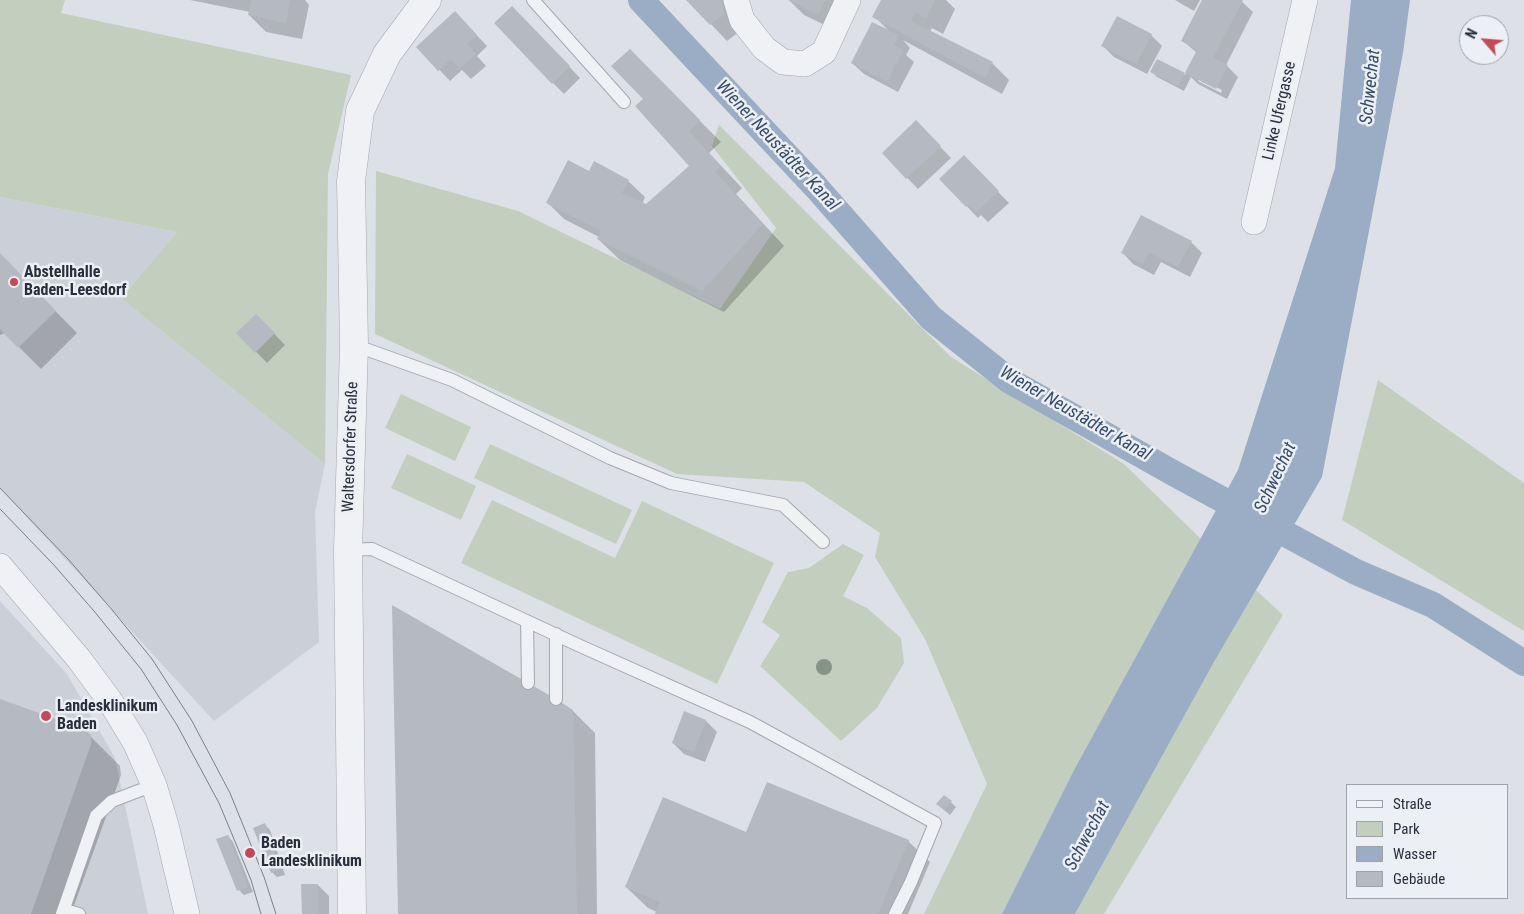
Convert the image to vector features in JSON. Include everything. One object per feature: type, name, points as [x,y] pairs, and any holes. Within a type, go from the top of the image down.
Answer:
[{"type":"street","name":"Waltersdorfer Straße","points":[[352,914],[348,550],[354,345],[351,182],[360,110],[387,54],[427,0]]},
{"type":"street","points":[[736,0],[742,20],[764,48],[783,62],[805,64],[824,52],[848,0]]},
{"type":"street","name":"Linke Ufergasse","points":[[1254,222],[1305,0]]},
{"type":"street","points":[[0,566],[79,659],[110,701],[135,742],[154,785],[166,825],[187,914]]},
{"type":"lane","points":[[533,0],[624,102]]},
{"type":"lane","points":[[354,345],[452,380],[610,458],[671,483],[783,505],[823,542]]},
{"type":"lane","points":[[348,550],[372,549],[578,646],[750,722],[935,823],[911,882],[895,914]]},
{"type":"lane","points":[[528,621],[528,683]]},
{"type":"lane","points":[[556,634],[556,699]]},
{"type":"lane","points":[[79,914],[64,912],[96,816],[112,801],[154,785]]},
{"type":"shaded area","name":"Abstellhalle Baden-Leesdorf","points":[[0,197],[177,232],[121,298],[325,464],[315,512],[319,642],[214,721],[0,488]]},
{"type":"shaded area","name":"Landesklinikum Baden","points":[[0,601],[67,674],[115,758],[148,914],[0,914]]},
{"type":"green space","points":[[0,0],[65,0],[61,13],[351,75],[328,174],[325,464],[121,298],[177,232],[0,197]]},
{"type":"green space","points":[[719,125],[951,357],[1124,464],[1201,539],[1074,770],[1002,914],[924,914],[987,784],[925,639],[875,557],[880,533],[804,482],[677,474],[375,334],[376,171],[518,211],[720,309],[776,228],[712,146]]},
{"type":"green space","points":[[1378,380],[1524,483],[1524,631],[1342,520]]},
{"type":"green space","points":[[401,394],[471,427],[455,461],[385,428]]},
{"type":"green space","points":[[490,444],[632,510],[616,544],[474,478]]},
{"type":"green space","points":[[407,454],[476,486],[461,520],[391,488]]},
{"type":"green space","points":[[492,500],[615,558],[642,501],[774,563],[717,684],[461,563]]},
{"type":"green space","points":[[843,544],[864,555],[843,596],[867,608],[901,638],[904,663],[877,708],[841,741],[760,666],[780,635],[762,622],[788,572],[809,568]]},
{"type":"green space","points":[[1256,590],[1283,615],[1104,914],[1075,914],[1214,662]]},
{"type":"water","name":"Schwechat","points":[[1351,0],[1410,0],[1403,53],[1322,477],[1214,662],[1075,914],[1002,914],[1074,770],[1238,470],[1335,168]]},
{"type":"building","points":[[251,0],[290,0],[286,23],[248,15]]},
{"type":"building","points":[[686,0],[720,0],[724,14],[710,25]]},
{"type":"building","points":[[788,0],[825,0],[818,15]]},
{"type":"building","points":[[881,0],[935,0],[926,18],[915,12],[911,21],[993,62],[985,78],[872,17]]},
{"type":"building","points":[[1202,0],[1243,0],[1213,58],[1228,65],[1216,89],[1185,73],[1197,50],[1181,41]]},
{"type":"building","points":[[512,6],[570,66],[552,84],[494,23]]},
{"type":"building","points":[[455,11],[477,35],[467,44],[476,54],[459,69],[451,59],[438,71],[416,47]]},
{"type":"building","points":[[1117,16],[1152,34],[1136,64],[1101,46]]},
{"type":"building","points":[[872,22],[899,35],[894,45],[903,50],[887,82],[851,63]]},
{"type":"building","points":[[630,49],[700,120],[689,131],[721,166],[715,172],[763,224],[702,291],[597,239],[601,231],[546,203],[568,160],[589,171],[594,161],[629,180],[622,193],[646,204],[689,166],[635,106],[643,99],[611,66]]},
{"type":"building","points":[[1157,59],[1185,73],[1178,86],[1150,72]]},
{"type":"building","points":[[916,120],[941,146],[906,179],[882,153]]},
{"type":"building","points":[[964,155],[999,191],[976,212],[969,205],[966,207],[939,179]]},
{"type":"building","points":[[1141,215],[1192,241],[1178,267],[1149,252],[1143,264],[1121,253]]},
{"type":"building","name":"Abstellhalle Baden-Leesdorf","points":[[0,253],[56,311],[18,348],[0,329]]},
{"type":"building","points":[[256,314],[275,333],[255,353],[236,333]]},
{"type":"building","points":[[392,605],[573,710],[577,914],[398,914]]},
{"type":"building","name":"Landesklinikum Baden","points":[[0,699],[84,729],[91,735],[91,744],[31,914],[0,914]]},
{"type":"building","points":[[684,711],[706,720],[694,752],[672,743]]},
{"type":"building","points":[[767,782],[909,840],[878,914],[655,914],[660,902],[625,887],[663,797],[746,832]]},
{"type":"building","points":[[944,795],[952,801],[944,810],[936,804]]},
{"type":"building","points":[[265,823],[281,869],[271,873],[253,828]]},
{"type":"building","points":[[228,835],[248,887],[237,891],[216,839]]},
{"type":"building","points":[[301,884],[318,884],[318,914],[302,914]]},
{"type":"waterway","name":"Wiener Neustädter Kanal","points":[[641,0],[816,187],[931,318],[1010,381],[1175,474],[1356,572],[1433,605],[1524,663]]},
{"type":"tram line","points":[[0,488],[68,559],[152,659],[192,721],[230,793],[264,877],[276,914]]},
{"type":"tram line","points":[[0,509],[53,564],[141,669],[177,725],[219,803],[251,880],[261,914]]},
{"type":"place","name":"Abstellhalle Baden-Leesdorf","points":[[14,282]]},
{"type":"place","name":"Landesklinikum Baden","points":[[46,716]]},
{"type":"place","name":"Baden Landesklinikum","points":[[250,853]]}]
